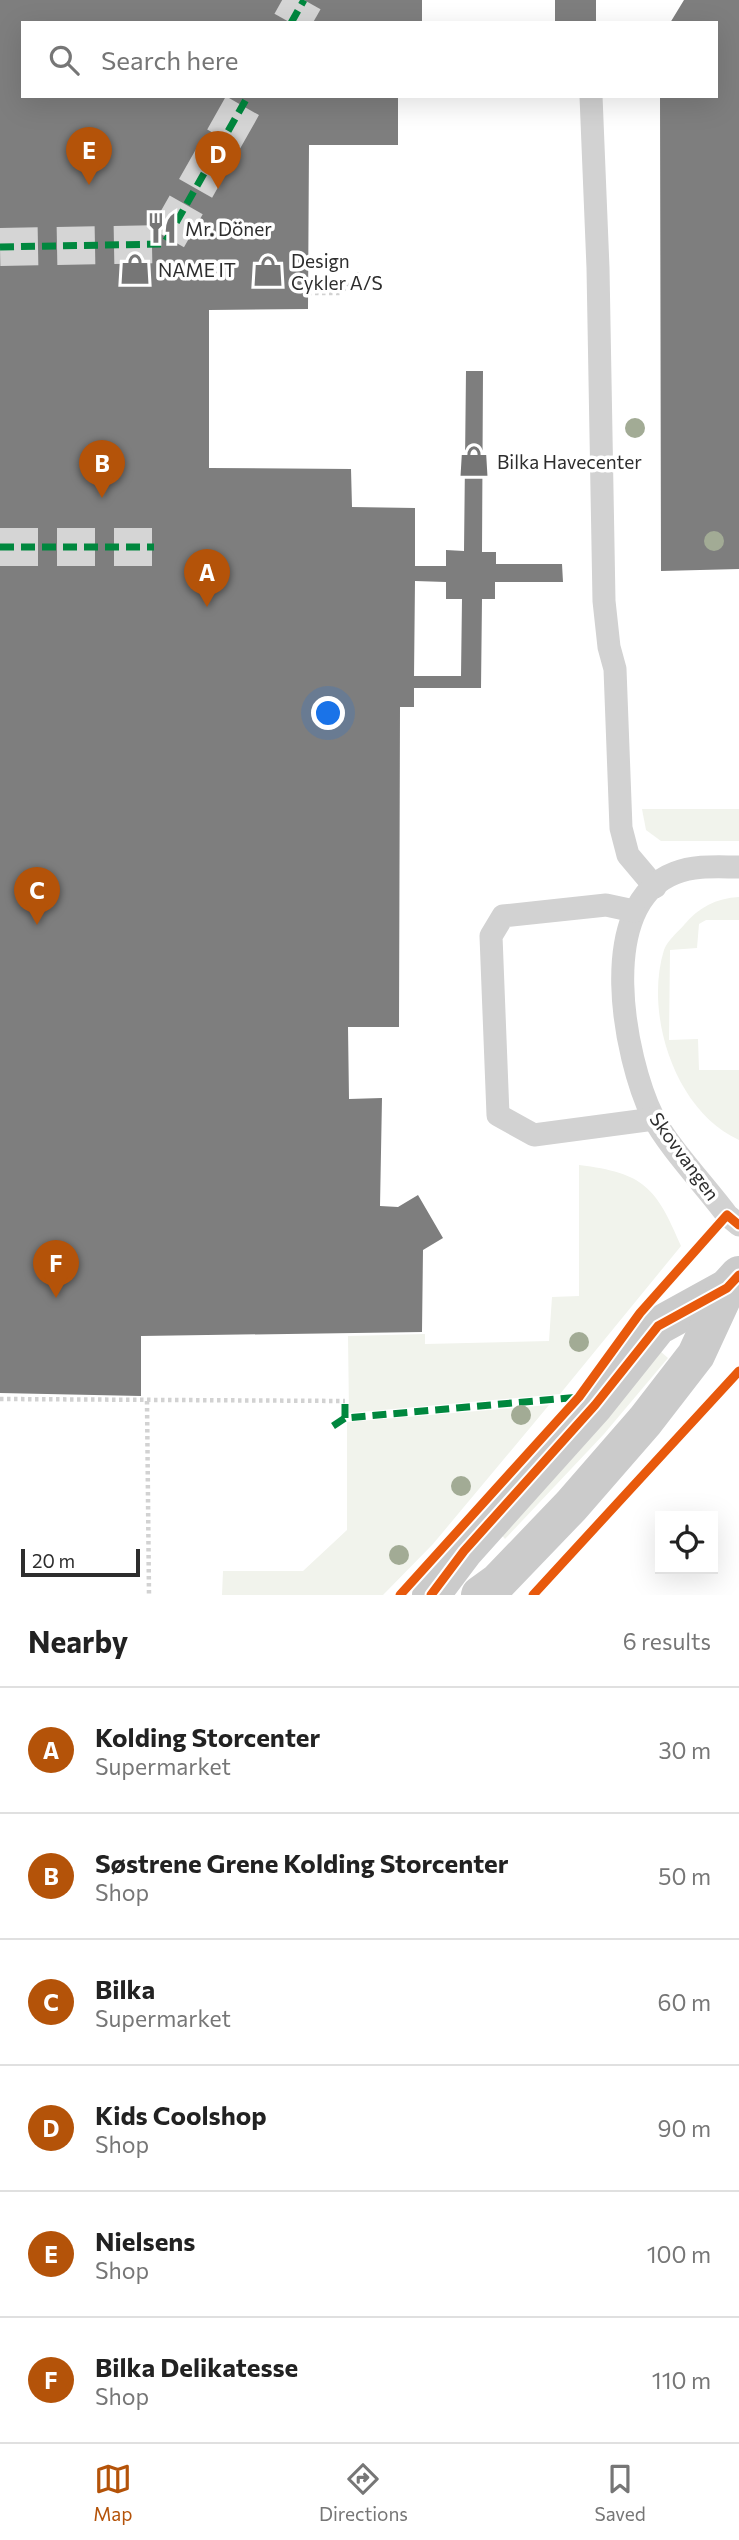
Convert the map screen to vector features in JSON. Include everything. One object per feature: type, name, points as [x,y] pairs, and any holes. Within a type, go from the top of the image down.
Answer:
[{"type":"street","points":[[431,1595],[464,1551],[594,1405],[658,1326],[733,1282]]},
{"type":"street","points":[[480,1595],[498,1581],[571,1506],[645,1421],[696,1355],[733,1282]]},
{"type":"lane","points":[[591,98],[598,268],[604,601],[609,647],[615,668],[621,828],[628,855],[655,887]]},
{"type":"lane","name":"Skovvangen","points":[[739,867],[701,867],[674,873],[655,887],[634,911],[628,935],[624,976],[626,1024],[634,1071],[654,1119],[727,1215],[739,1225]]},
{"type":"lane","points":[[634,911],[606,905],[503,916],[491,936],[498,1115],[534,1135],[654,1119]]},
{"type":"path","points":[[308,293],[340,293],[361,272]]},
{"type":"path","points":[[0,1399],[345,1401]]},
{"type":"path","points":[[147,1401],[149,1595]]},
{"type":"shaded area","points":[[642,809],[739,809],[739,841],[661,841],[646,830]]},
{"type":"shaded area","points":[[739,897],[739,920],[706,920],[699,924],[697,948],[670,950],[669,1040],[698,1039],[699,1070],[739,1070],[739,1140],[717,1126],[697,1107],[682,1084],[662,1031],[658,1003],[659,975],[664,950],[670,940],[701,909],[723,899]]},
{"type":"shaded area","points":[[579,1165],[619,1173],[645,1186],[664,1210],[681,1246],[560,1394],[349,1413],[348,1336],[425,1334],[425,1344],[549,1341],[552,1297],[579,1296]]},
{"type":"shaded area","points":[[660,1351],[668,1358],[604,1434],[505,1539],[500,1533]]},
{"type":"shaded area","points":[[549,1405],[433,1544],[383,1595],[222,1595],[223,1571],[303,1571],[347,1530],[347,1422]]},
{"type":"building","points":[[0,0],[422,0],[422,21],[21,21],[21,98],[398,98],[398,145],[309,145],[308,309],[209,310],[209,468],[351,469],[352,507],[415,508],[415,566],[446,566],[446,550],[464,551],[466,371],[483,371],[482,552],[496,552],[496,564],[562,564],[563,582],[495,582],[495,599],[482,599],[481,688],[414,688],[414,707],[400,707],[399,1027],[348,1027],[349,1099],[382,1098],[380,1206],[398,1207],[418,1195],[443,1238],[423,1250],[422,1332],[141,1336],[141,1396],[0,1393]],"holes":[[[415,581],[446,582],[446,599],[462,599],[461,676],[414,676]]]},
{"type":"building","points":[[555,0],[596,0],[596,21],[555,21]]},
{"type":"building","points":[[684,0],[739,0],[739,569],[661,571],[660,98],[718,98],[718,21],[671,21]]},
{"type":"tunnel","points":[[292,21],[304,0]]},
{"type":"tunnel","points":[[0,247],[164,244],[247,98]]},
{"type":"tunnel","points":[[0,547],[154,547]]},
{"type":"marked path","points":[[292,21],[304,0]]},
{"type":"marked path","points":[[0,247],[164,244],[247,98]]},
{"type":"marked path","points":[[0,547],[154,547]]},
{"type":"marked path","points":[[333,1426],[345,1418],[579,1397]]},
{"type":"marked path","points":[[345,1401],[345,1418]]},
{"type":"cycle path","points":[[400,1595],[579,1397],[640,1313],[727,1215],[739,1225]]},
{"type":"cycle path","points":[[431,1595],[464,1551],[595,1405],[658,1326],[727,1288],[739,1275]]},
{"type":"cycle path","points":[[533,1595],[739,1371]]},
{"type":"place","name":"Nielsens","points":[[89,185]]},
{"type":"place","name":"Kids Coolshop","points":[[218,189]]},
{"type":"place","name":"Mr. Döner","points":[[162,228]]},
{"type":"place","name":"NAME IT","points":[[135,269]]},
{"type":"place","name":"Design Cykler A/S","points":[[268,271]]},
{"type":"place","name":"Bilka Havecenter","points":[[474,461]]},
{"type":"place","name":"Søstrene Grene Kolding Storcenter","points":[[102,498]]},
{"type":"place","name":"Kolding Storcenter","points":[[207,607]]},
{"type":"place","name":"Bilka","points":[[37,925]]},
{"type":"place","name":"Bilka Delikatesse","points":[[56,1298]]}]
